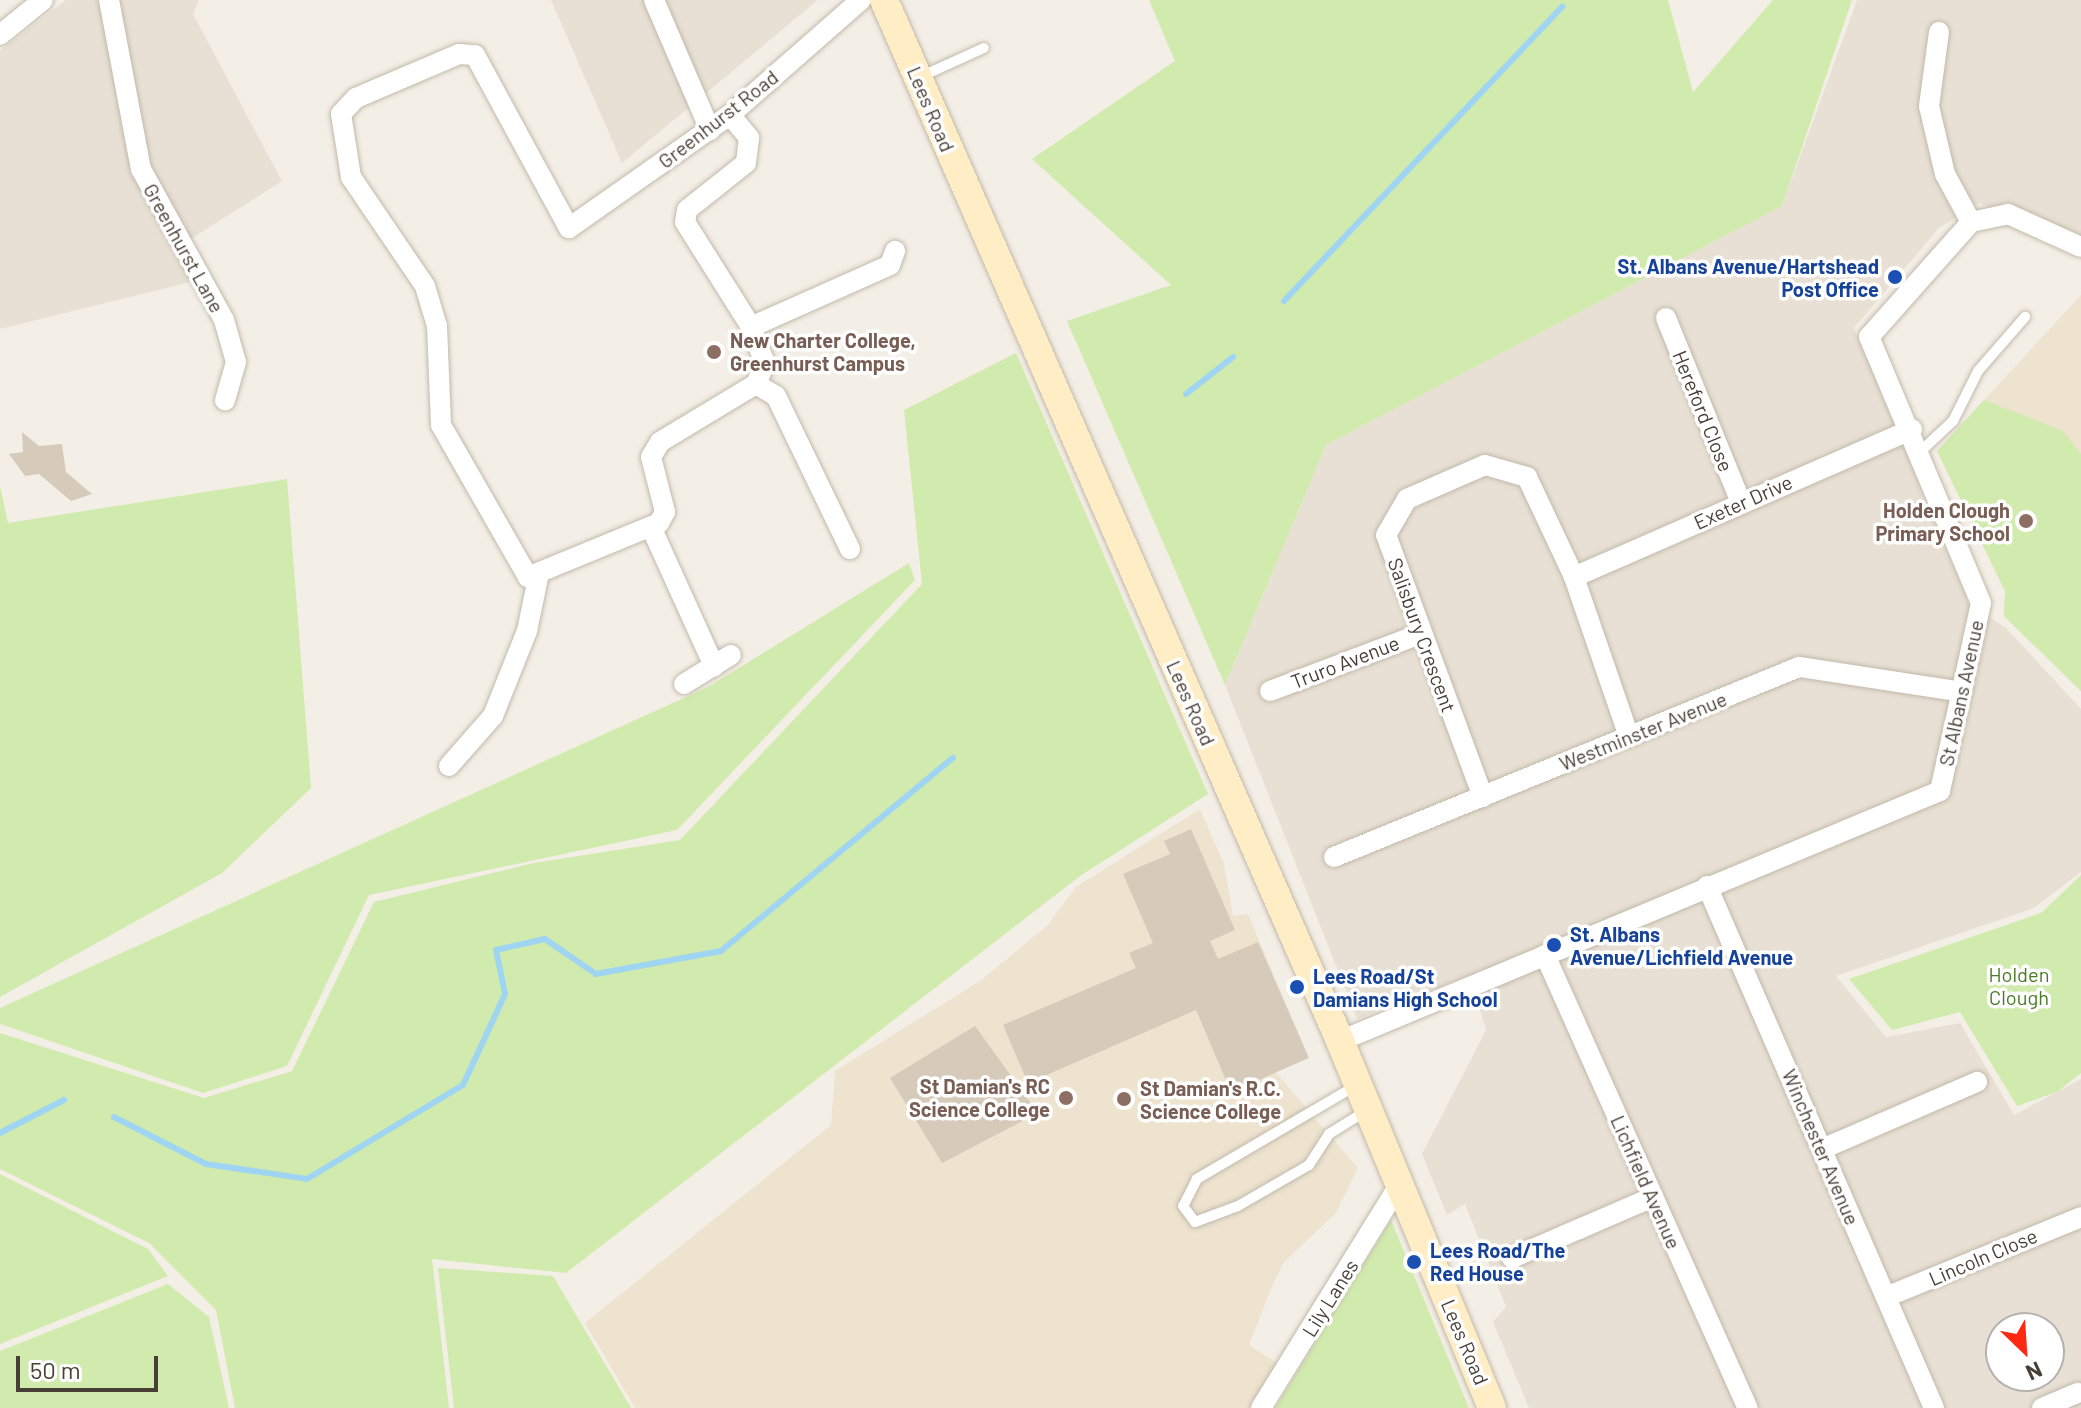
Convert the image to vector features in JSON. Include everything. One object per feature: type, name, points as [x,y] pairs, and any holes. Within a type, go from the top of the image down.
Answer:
[{"type":"main road","name":"Lees Road","points":[[884,0],[1340,1041],[1492,1408]]},
{"type":"street","points":[[0,35],[43,0]]},
{"type":"street","name":"Greenhurst Lane","points":[[109,0],[141,169],[224,320],[236,362],[225,400]]},
{"type":"street","points":[[654,0],[710,130]]},
{"type":"street","name":"Greenhurst Road","points":[[538,578],[517,568],[441,425],[437,326],[425,286],[351,177],[341,114],[356,98],[459,54],[475,55],[569,228],[730,115],[861,0]]},
{"type":"street","points":[[1939,32],[1929,106],[1945,174],[1971,222],[2008,214],[2081,247]]},
{"type":"street","points":[[449,766],[493,716],[527,631],[538,578],[588,546],[651,527],[665,512],[651,457],[660,442],[756,384],[765,363],[751,327],[685,222],[687,210],[746,163],[749,138],[730,115]]},
{"type":"street","name":"St Albans Avenue","points":[[1340,1041],[1940,791],[1981,603],[1912,429],[1869,337],[1971,222]]},
{"type":"street","points":[[751,327],[890,265],[895,251]]},
{"type":"street","name":"Hereford Close","points":[[1666,318],[1741,503]]},
{"type":"street","points":[[756,384],[776,396],[850,549]]},
{"type":"street","name":"Exeter Drive","points":[[1574,577],[1912,429]]},
{"type":"street","name":"Salisbury Crescent","points":[[1483,797],[1420,634],[1386,535],[1392,517],[1407,499],[1485,465],[1527,477],[1574,577],[1629,737]]},
{"type":"street","points":[[651,527],[722,660],[684,684]]},
{"type":"street","name":"Truro Avenue","points":[[1270,691],[1420,634]]},
{"type":"street","name":"Westminster Avenue","points":[[1334,857],[1799,667],[1962,692]]},
{"type":"street","name":"Winchester Avenue","points":[[1707,886],[1934,1408]]},
{"type":"street","name":"Lichfield Avenue","points":[[1545,955],[1748,1408]]},
{"type":"street","points":[[1822,1149],[1977,1082]]},
{"type":"street","name":"Lily Lanes","points":[[1261,1408],[1398,1187]]},
{"type":"street","points":[[1512,1258],[1653,1197]]},
{"type":"street","name":"Lincoln Close","points":[[1886,1297],[2081,1217]]},
{"type":"street","points":[[2042,1408],[2078,1393]]},
{"type":"lane","points":[[918,78],[984,48]]},
{"type":"lane","points":[[1921,451],[1953,421],[1978,371],[2025,317]]},
{"type":"lane","points":[[1362,1097],[1329,1134],[1309,1165],[1238,1206],[1195,1222],[1183,1206],[1197,1179],[1362,1097]]},
{"type":"shaded area","points":[[66,0],[199,0],[193,14],[282,181],[174,250],[195,281],[0,329],[0,51]]},
{"type":"shaded area","points":[[551,0],[818,0],[622,163]]},
{"type":"shaded area","points":[[1857,0],[2081,0],[2081,249],[1979,203],[1939,228],[1854,328],[1969,604],[2006,628],[2081,709],[2081,872],[2034,908],[1836,976],[1886,1037],[1960,1023],[2014,1115],[2081,1079],[2081,1408],[1529,1408],[1493,1322],[1506,1307],[1465,1204],[1447,1215],[1422,1154],[1486,1030],[1470,975],[1357,1019],[1225,685],[1326,445],[1782,206]]},
{"type":"shaded area","name":"Holden Clough Primary School","points":[[2081,295],[2081,691],[2004,616],[2005,591],[1937,451]]},
{"type":"shaded area","name":"St Damian's RC Science College","points":[[1200,809],[1224,864],[1233,916],[1248,914],[1306,1051],[1271,1067],[1358,1168],[1336,1213],[1284,1262],[1272,1286],[1249,1345],[1280,1365],[1255,1408],[635,1408],[585,1323],[831,1125],[835,1071],[980,981],[1048,925],[1076,887]]},
{"type":"green space","points":[[1149,0],[1668,0],[1693,92],[1773,0],[1852,0],[1782,206],[1326,445],[1225,685],[1067,321],[1171,285],[1032,159],[1175,61]]},
{"type":"green space","points":[[1016,353],[1208,794],[1080,876],[566,1273],[432,1259],[449,1408],[235,1408],[216,1310],[149,1243],[0,1169],[0,1033],[204,1098],[292,1071],[374,902],[534,863],[680,840],[922,584],[904,410]]},
{"type":"green space","name":"Holden Clough Primary School","points":[[1984,400],[2063,431],[2081,454],[2081,691],[2004,616],[2005,591],[1937,451]]},
{"type":"green space","points":[[287,479],[311,788],[222,873],[0,997],[0,486],[8,523]]},
{"type":"green space","points":[[909,563],[915,580],[677,830],[369,895],[287,1066],[203,1093],[0,1024],[0,1008],[708,687]]},
{"type":"green space","name":"Holden Clough","points":[[2081,875],[2081,1073],[2057,1092],[2017,1106],[1960,1012],[1892,1030],[1849,979],[2041,913]]},
{"type":"green space","points":[[0,1174],[148,1249],[168,1276],[0,1344]]},
{"type":"green space","points":[[1391,1220],[1469,1408],[1275,1408]]},
{"type":"green space","points":[[438,1268],[553,1276],[631,1408],[454,1408]]},
{"type":"green space","points":[[168,1284],[209,1317],[229,1408],[0,1408],[0,1351]]},
{"type":"building","points":[[22,432],[39,446],[62,444],[66,472],[92,494],[71,501],[39,474],[25,476],[9,454],[23,452]]},
{"type":"building","name":"St Damian's R.C. Science College","points":[[1191,829],[1235,930],[1210,941],[1218,959],[1258,942],[1309,1058],[1231,1092],[1196,1010],[1028,1083],[1003,1025],[1136,968],[1129,953],[1153,943],[1123,874],[1170,854],[1164,841]]},
{"type":"building","points":[[975,1026],[1038,1113],[942,1163],[890,1078]]},
{"type":"waterway","points":[[1284,301],[1562,7]]},
{"type":"waterway","points":[[1186,394],[1233,357]]},
{"type":"waterway","points":[[114,1117],[206,1164],[307,1179],[463,1085],[505,994],[496,950],[545,939],[596,974],[721,951],[953,758]]},
{"type":"waterway","points":[[0,1133],[64,1100]]},
{"type":"place","name":"St. Albans Avenue/Hartshead Post Office","points":[[1895,277]]},
{"type":"place","name":"New Charter College, Greenhurst Campus","points":[[714,352]]},
{"type":"place","name":"Holden Clough Primary School","points":[[2026,521]]},
{"type":"place","name":"St. Albans Avenue/Lichfield Avenue","points":[[1554,945]]},
{"type":"place","name":"Lees Road/St Damians High School","points":[[1297,987]]},
{"type":"place","name":"St Damian's RC Science College","points":[[1066,1098]]},
{"type":"place","name":"St Damian's R.C. Science College","points":[[1124,1099]]},
{"type":"place","name":"Lees Road/The Red House","points":[[1414,1262]]}]
